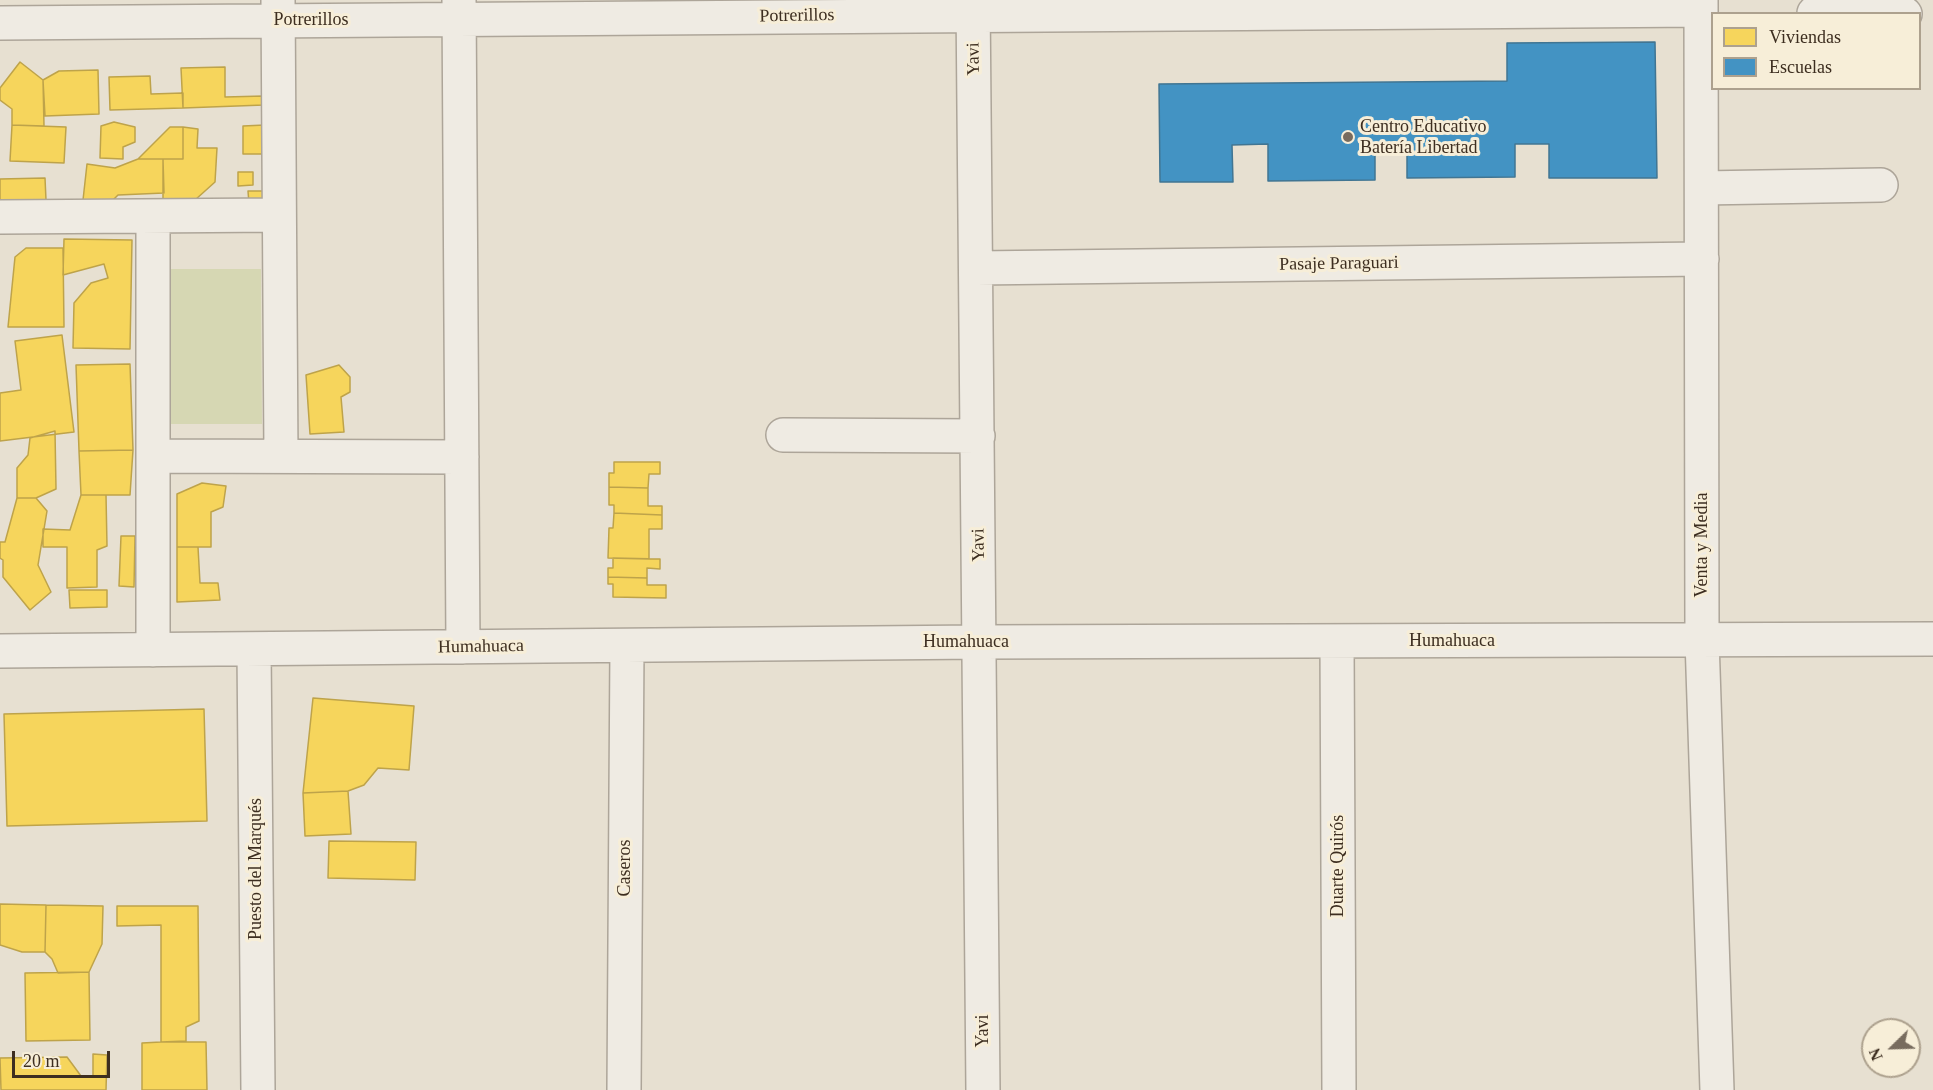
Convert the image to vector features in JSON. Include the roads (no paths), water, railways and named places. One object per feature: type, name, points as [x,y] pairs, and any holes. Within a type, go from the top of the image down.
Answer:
[{"type":"street","name":"Potrerillos","points":[[0,23],[278,10],[1701,5]]},
{"type":"street","name":"Venta y Media","points":[[1701,5],[1702,640],[1717,1090]]},
{"type":"street","name":"Yavi","points":[[974,7],[983,1090]]},
{"type":"street","points":[[278,10],[281,456]]},
{"type":"street","points":[[459,10],[463,647]]},
{"type":"street","points":[[1702,188],[1881,185]]},
{"type":"street","points":[[0,217],[279,215]]},
{"type":"street","points":[[153,216],[153,650]]},
{"type":"street","name":"Pasaje Paraguari","points":[[977,268],[1702,259]]},
{"type":"street","points":[[783,435],[978,436]]},
{"type":"street","points":[[153,456],[462,457]]},
{"type":"street","name":"Humahuaca","points":[[0,651],[980,642],[1933,639]]},
{"type":"street","name":"Duarte Quirós","points":[[1337,641],[1339,1090]]},
{"type":"street","name":"Caseros","points":[[624,1090],[627,645]]},
{"type":"street","name":"Puesto del Marqués","points":[[254,649],[258,1090]]},
{"type":"place","name":"Centro Educativo Batería Libertad","points":[[1348,137]]}]
